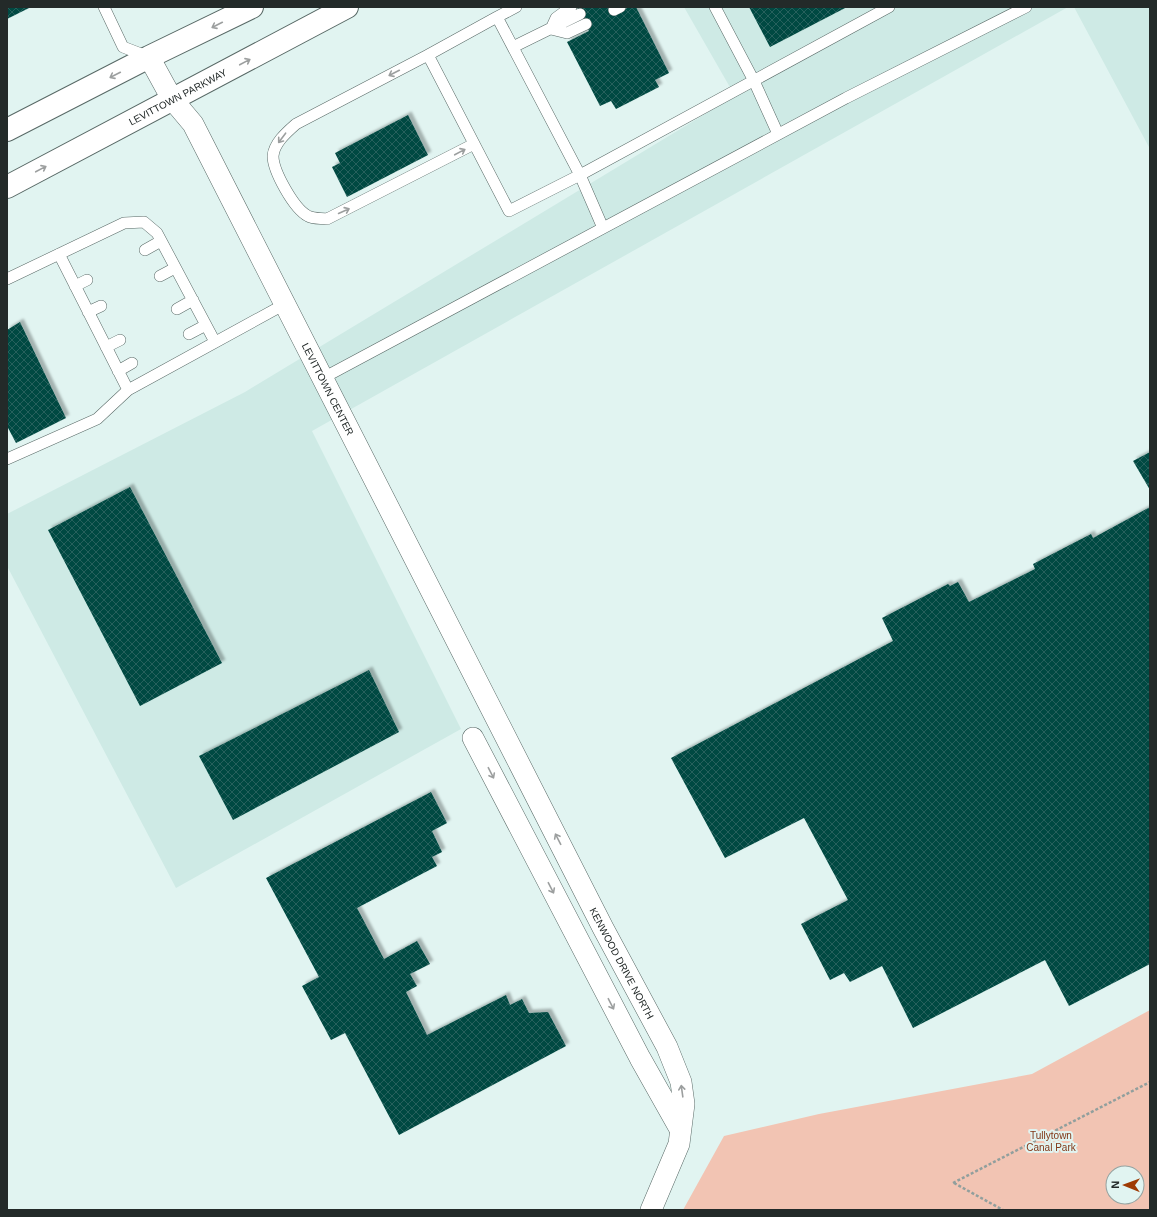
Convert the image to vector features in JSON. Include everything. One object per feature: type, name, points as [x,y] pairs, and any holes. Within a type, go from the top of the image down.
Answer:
[{"type":"main road","points":[[7,130],[149,57],[252,7]]},
{"type":"main road","name":"LEVITTOWN PARKWAY","points":[[7,187],[347,7]]},
{"type":"street","name":"LEVITTOWN CENTER","points":[[149,57],[172,99],[193,124],[500,725]]},
{"type":"street","name":"KENWOOD DRIVE NORTH","points":[[500,725],[603,928],[667,1047],[681,1082],[684,1104],[679,1144],[651,1210]]},
{"type":"street","points":[[473,738],[640,1058],[680,1129]]},
{"type":"lane","points":[[104,7],[124,47],[149,57]]},
{"type":"lane","points":[[474,144],[327,219],[308,216],[291,199],[277,172],[273,155],[280,138],[296,124],[516,7]]},
{"type":"lane","points":[[715,7],[754,81],[778,134]]},
{"type":"lane","points":[[428,55],[509,210],[580,175],[889,7]]},
{"type":"lane","points":[[323,378],[778,134],[1026,7]]},
{"type":"lane","points":[[513,47],[551,29],[576,10]]},
{"type":"lane","points":[[497,17],[580,175],[603,228]]},
{"type":"lane","points":[[551,29],[567,33],[586,24]]},
{"type":"lane","points":[[7,279],[124,223],[144,222],[157,233],[215,342]]},
{"type":"lane","points":[[145,250],[161,242]]},
{"type":"lane","points":[[59,254],[128,390]]},
{"type":"lane","points":[[160,276],[175,268]]},
{"type":"lane","points":[[75,286],[87,280]]},
{"type":"lane","points":[[177,309],[193,300]]},
{"type":"lane","points":[[7,459],[97,419],[128,390],[285,304]]},
{"type":"lane","points":[[88,312],[100,306]]},
{"type":"lane","points":[[189,334],[206,324]]},
{"type":"lane","points":[[106,347],[120,340]]},
{"type":"lane","points":[[118,371],[132,363]]},
{"type":"path","points":[[1003,1210],[953,1183],[1150,1082]]},
{"type":"shaded area","points":[[684,7],[1068,7],[312,431],[461,729],[176,888],[7,566],[7,514],[245,392],[735,96]]},
{"type":"shaded area","points":[[1074,7],[1150,7],[1150,149]]},
{"type":"green space","name":"Tullytown Canal Park","points":[[1150,1010],[1150,1210],[683,1210],[724,1136],[819,1114],[1032,1074]]},
{"type":"building","points":[[7,7],[31,7],[7,19]]},
{"type":"building","points":[[577,7],[613,7],[616,14],[629,7],[636,7],[669,73],[655,80],[659,87],[616,109],[611,101],[600,106],[567,42],[589,31]]},
{"type":"building","points":[[749,7],[847,7],[770,47]]},
{"type":"building","points":[[408,115],[428,155],[347,197],[332,167],[340,163],[335,153]]},
{"type":"building","points":[[20,322],[66,418],[16,443],[7,426],[7,330]]},
{"type":"building","points":[[1150,452],[1150,490],[1133,461]]},
{"type":"building","points":[[130,487],[222,663],[140,706],[48,530]]},
{"type":"building","points":[[1150,507],[1150,964],[1069,1006],[1045,960],[913,1028],[882,966],[850,982],[844,973],[830,980],[801,924],[848,900],[804,818],[725,858],[671,758],[893,641],[882,618],[948,584],[950,586],[958,582],[969,602],[1035,569],[1033,564],[1091,534],[1093,538]]},
{"type":"building","points":[[369,670],[399,732],[233,820],[199,756]]},
{"type":"building","points":[[431,792],[447,823],[432,831],[442,852],[432,857],[437,866],[357,908],[384,959],[417,941],[430,964],[410,974],[417,986],[406,992],[427,1035],[506,995],[510,1005],[522,999],[529,1013],[548,1012],[566,1046],[399,1135],[345,1033],[331,1040],[302,986],[319,977],[266,878]]}]
